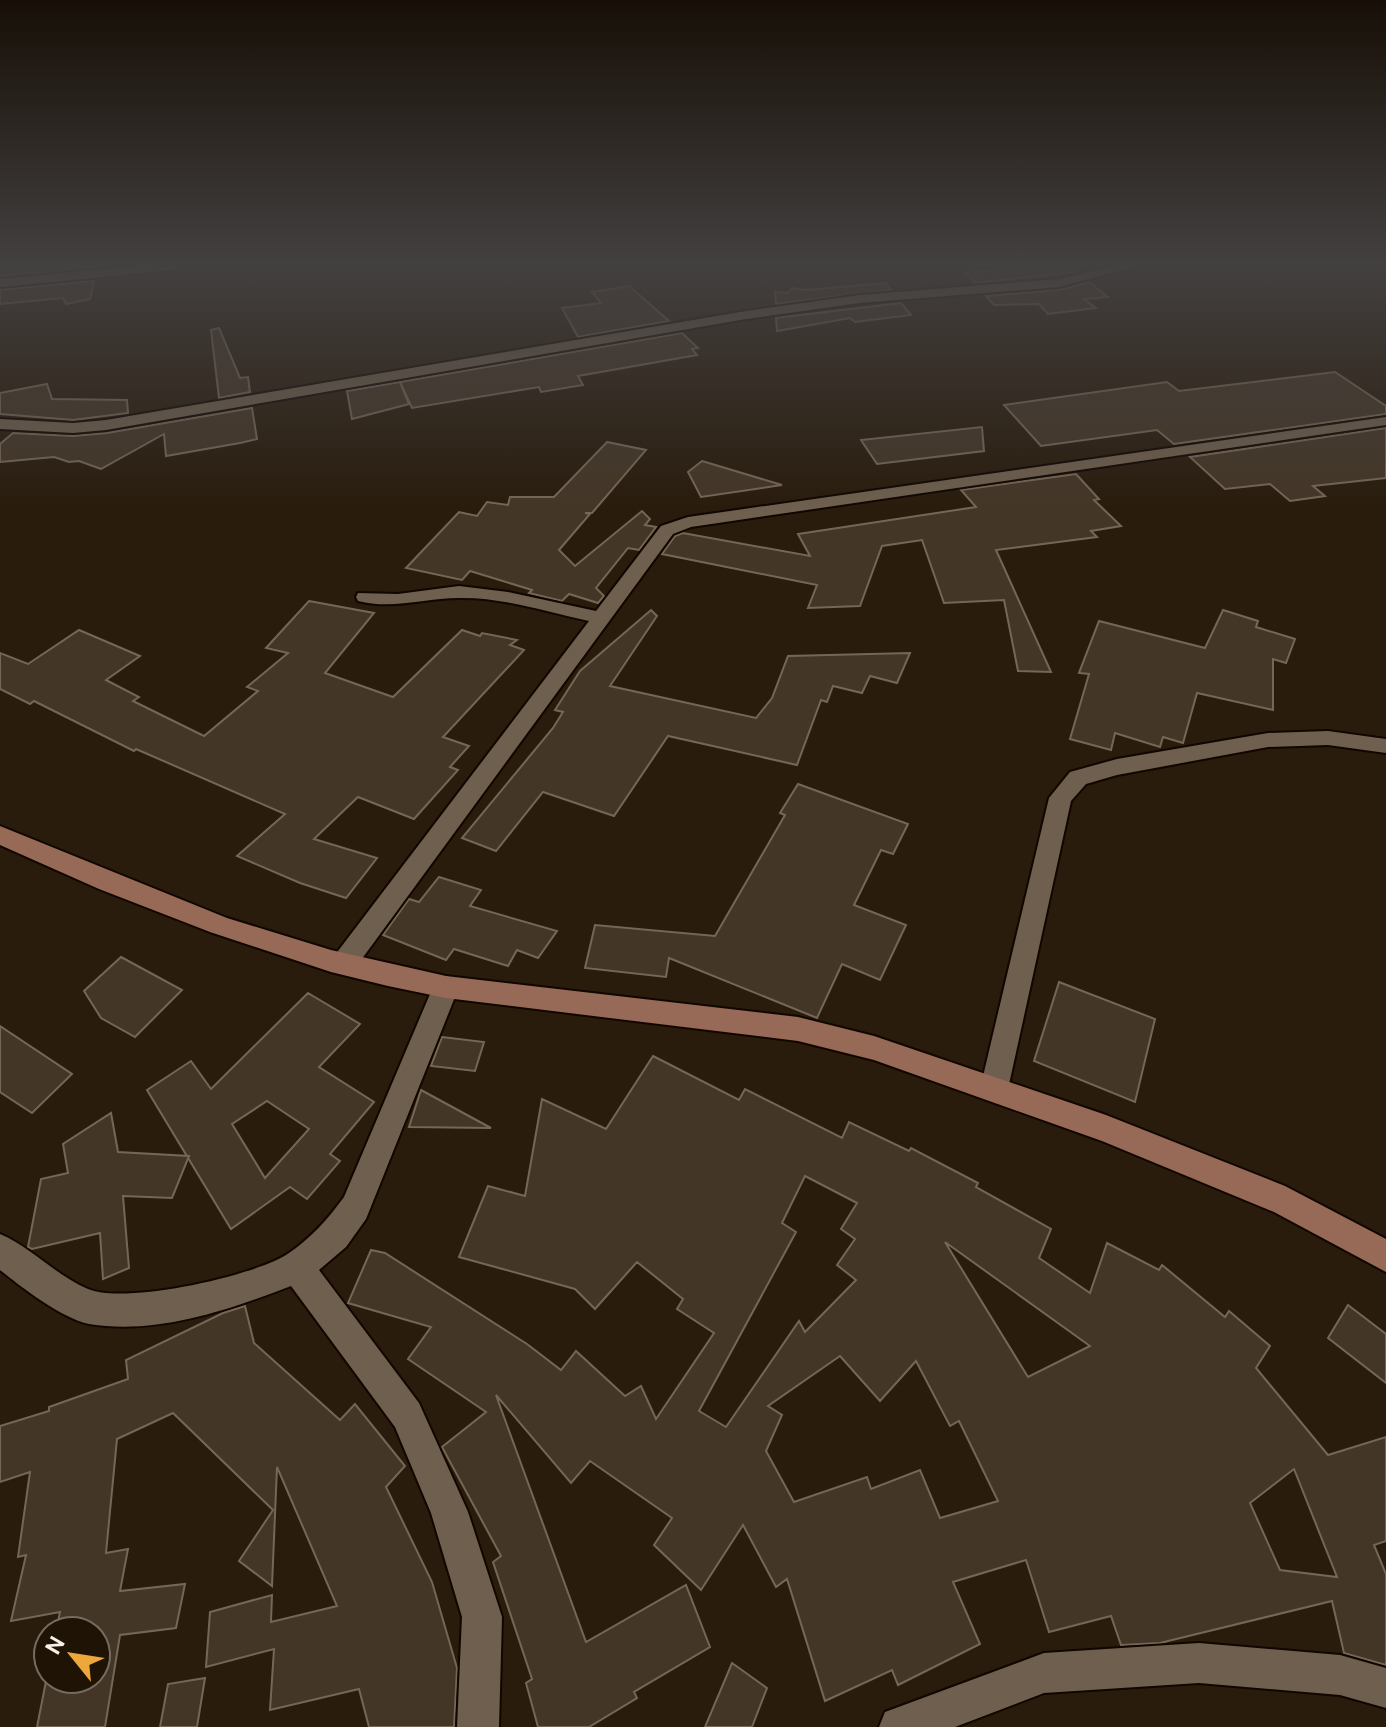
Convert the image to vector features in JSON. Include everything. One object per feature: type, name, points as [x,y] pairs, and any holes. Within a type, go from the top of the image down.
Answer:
[{"type":"street","points":[[0,424],[73,428],[106,425],[562,347]]},
{"type":"street","points":[[344,963],[667,530],[688,522],[1386,421]]},
{"type":"street","points":[[365,597],[398,600],[459,592],[508,598],[600,618]]},
{"type":"street","points":[[994,1089],[1060,798],[1078,778],[1117,767],[1268,740],[1328,738],[1386,746]]},
{"type":"street","points":[[0,835],[123,890],[397,978],[446,987],[798,1029],[874,1048],[1106,1129],[1285,1201],[1386,1256]]},
{"type":"street","points":[[0,1250],[33,1276],[87,1307],[146,1309],[231,1293],[297,1267],[335,1236],[355,1208],[446,987]]},
{"type":"street","points":[[297,1267],[407,1415],[449,1512],[482,1617],[478,1727]]},
{"type":"street","points":[[900,1727],[1044,1673],[1199,1663],[1340,1675],[1386,1688]]},
{"type":"building","points":[[213,347],[227,347],[240,378],[248,377],[250,392],[219,398]]},
{"type":"building","points":[[604,347],[698,348],[692,349],[697,355],[578,376],[583,385],[541,392],[539,387],[412,408],[400,382]]},
{"type":"building","points":[[1335,372],[1386,406],[1386,414],[1174,444],[1157,430],[1041,446],[1004,405],[1167,382],[1179,391]]},
{"type":"building","points":[[400,382],[409,404],[352,419],[347,391]]},
{"type":"building","points":[[47,384],[52,399],[127,400],[128,413],[73,420],[0,414],[0,393]]},
{"type":"building","points":[[252,408],[257,439],[240,443],[166,456],[164,434],[101,469],[54,457],[0,462],[0,444],[13,433],[73,436],[107,433]]},
{"type":"building","points":[[982,427],[984,451],[877,464],[861,440]]},
{"type":"building","points":[[1386,428],[1386,478],[1313,486],[1325,496],[1290,501],[1270,484],[1225,489],[1190,457]]},
{"type":"building","points":[[607,442],[646,450],[592,513],[585,513],[590,514],[559,550],[575,566],[642,511],[650,519],[645,525],[656,527],[639,550],[628,548],[596,588],[604,596],[598,603],[569,594],[562,601],[529,593],[532,590],[470,571],[462,580],[406,568],[459,512],[477,516],[487,502],[508,505],[510,497],[554,497]]},
{"type":"building","points":[[702,461],[782,485],[701,497],[688,472]]},
{"type":"building","points":[[1076,474],[1099,499],[1094,500],[1121,526],[1091,531],[1097,537],[996,550],[1051,672],[1018,671],[1004,600],[944,603],[922,540],[882,546],[860,606],[808,608],[817,585],[662,554],[675,536],[683,533],[810,556],[798,534],[976,507],[961,490]]},
{"type":"building","points":[[309,601],[374,613],[325,673],[393,697],[462,630],[480,636],[482,633],[517,640],[510,645],[524,650],[443,737],[469,746],[450,767],[458,770],[414,819],[358,797],[314,839],[377,858],[346,898],[300,883],[237,856],[285,814],[136,749],[134,751],[34,701],[30,704],[0,689],[0,653],[28,664],[79,630],[140,656],[106,680],[139,697],[133,701],[204,736],[258,691],[247,687],[288,653],[266,648]]},
{"type":"building","points":[[651,610],[657,616],[610,686],[756,718],[772,698],[788,656],[910,653],[897,683],[870,676],[862,693],[833,686],[827,702],[821,700],[797,765],[668,736],[614,816],[543,792],[496,851],[462,838],[553,728],[563,712],[555,710],[580,671]]},
{"type":"building","points":[[1223,610],[1258,621],[1256,627],[1295,639],[1286,663],[1273,659],[1273,710],[1197,693],[1183,743],[1163,737],[1160,747],[1115,733],[1111,750],[1070,739],[1089,674],[1079,673],[1099,621],[1205,648]]},
{"type":"building","points":[[798,784],[908,824],[893,854],[881,850],[854,905],[906,925],[880,980],[842,964],[817,1018],[669,958],[666,977],[585,968],[595,925],[715,936],[785,815],[780,813]]},
{"type":"building","points":[[439,877],[481,890],[470,906],[557,931],[538,958],[517,950],[508,966],[454,949],[446,960],[383,935],[409,899],[419,902]]},
{"type":"building","points":[[121,957],[182,990],[135,1037],[101,1018],[84,991]]},
{"type":"building","points":[[1059,982],[1155,1019],[1135,1102],[1034,1061]]},
{"type":"building","points":[[308,993],[360,1024],[319,1067],[374,1102],[330,1154],[340,1161],[307,1199],[290,1187],[231,1229],[147,1090],[191,1061],[211,1089]],"holes":[[[267,1101],[309,1129],[265,1178],[232,1124]]]},
{"type":"building","points":[[0,1026],[72,1074],[32,1113],[0,1092]]},
{"type":"building","points":[[442,1037],[484,1042],[475,1071],[431,1066]]},
{"type":"building","points":[[653,1056],[739,1100],[745,1089],[842,1138],[849,1122],[909,1151],[911,1148],[978,1183],[976,1187],[1051,1229],[1039,1258],[1090,1293],[1107,1243],[1159,1270],[1162,1265],[1225,1317],[1229,1311],[1270,1346],[1256,1368],[1328,1455],[1386,1437],[1386,1541],[1374,1545],[1386,1574],[1386,1665],[1344,1653],[1332,1601],[1160,1643],[1121,1645],[1111,1616],[1049,1632],[1026,1560],[953,1582],[980,1644],[898,1685],[892,1670],[825,1701],[787,1579],[776,1587],[743,1525],[701,1590],[654,1545],[672,1518],[590,1461],[571,1483],[496,1395],[586,1642],[686,1585],[710,1647],[634,1692],[637,1698],[589,1727],[538,1727],[526,1683],[532,1679],[493,1562],[501,1556],[442,1447],[486,1412],[408,1359],[431,1327],[348,1303],[371,1250],[385,1253],[527,1344],[561,1370],[576,1351],[625,1396],[641,1386],[656,1419],[714,1333],[677,1309],[683,1299],[637,1262],[595,1309],[575,1289],[459,1257],[488,1186],[525,1196],[542,1099],[606,1129]],"holes":[[[805,1176],[857,1203],[841,1229],[855,1239],[837,1265],[856,1280],[805,1332],[799,1321],[726,1427],[699,1411],[796,1232],[782,1223]],[[945,1242],[1090,1346],[1028,1377]],[[840,1356],[880,1401],[916,1361],[950,1426],[959,1421],[998,1501],[940,1518],[920,1470],[871,1489],[867,1477],[794,1502],[766,1451],[782,1415],[768,1406]],[[1294,1469],[1337,1577],[1280,1570],[1250,1503]]]},
{"type":"building","points":[[421,1090],[491,1128],[409,1127]]},
{"type":"building","points":[[111,1113],[118,1152],[189,1156],[172,1198],[123,1196],[129,1268],[103,1279],[100,1233],[32,1249],[28,1247],[41,1179],[68,1173],[63,1144]]},
{"type":"building","points":[[1348,1305],[1386,1334],[1386,1383],[1328,1338]]},
{"type":"building","points":[[245,1306],[254,1343],[340,1420],[355,1404],[405,1466],[386,1487],[432,1582],[457,1668],[454,1727],[369,1727],[359,1689],[270,1710],[274,1649],[206,1667],[210,1612],[272,1595],[271,1622],[337,1606],[277,1467],[272,1586],[239,1561],[273,1510],[173,1413],[117,1439],[106,1553],[128,1549],[120,1591],[185,1584],[176,1628],[120,1635],[112,1684],[112,1615],[59,1615],[60,1612],[11,1621],[26,1555],[18,1557],[30,1472],[0,1482],[0,1426],[49,1411],[49,1407],[128,1379],[126,1360],[223,1313]]},
{"type":"building","points":[[732,1663],[767,1688],[752,1727],[705,1727]]},
{"type":"building","points":[[205,1678],[197,1727],[160,1727],[168,1684]]},
{"type":"building","points":[[43,1695],[110,1695],[105,1727],[37,1727]]}]
